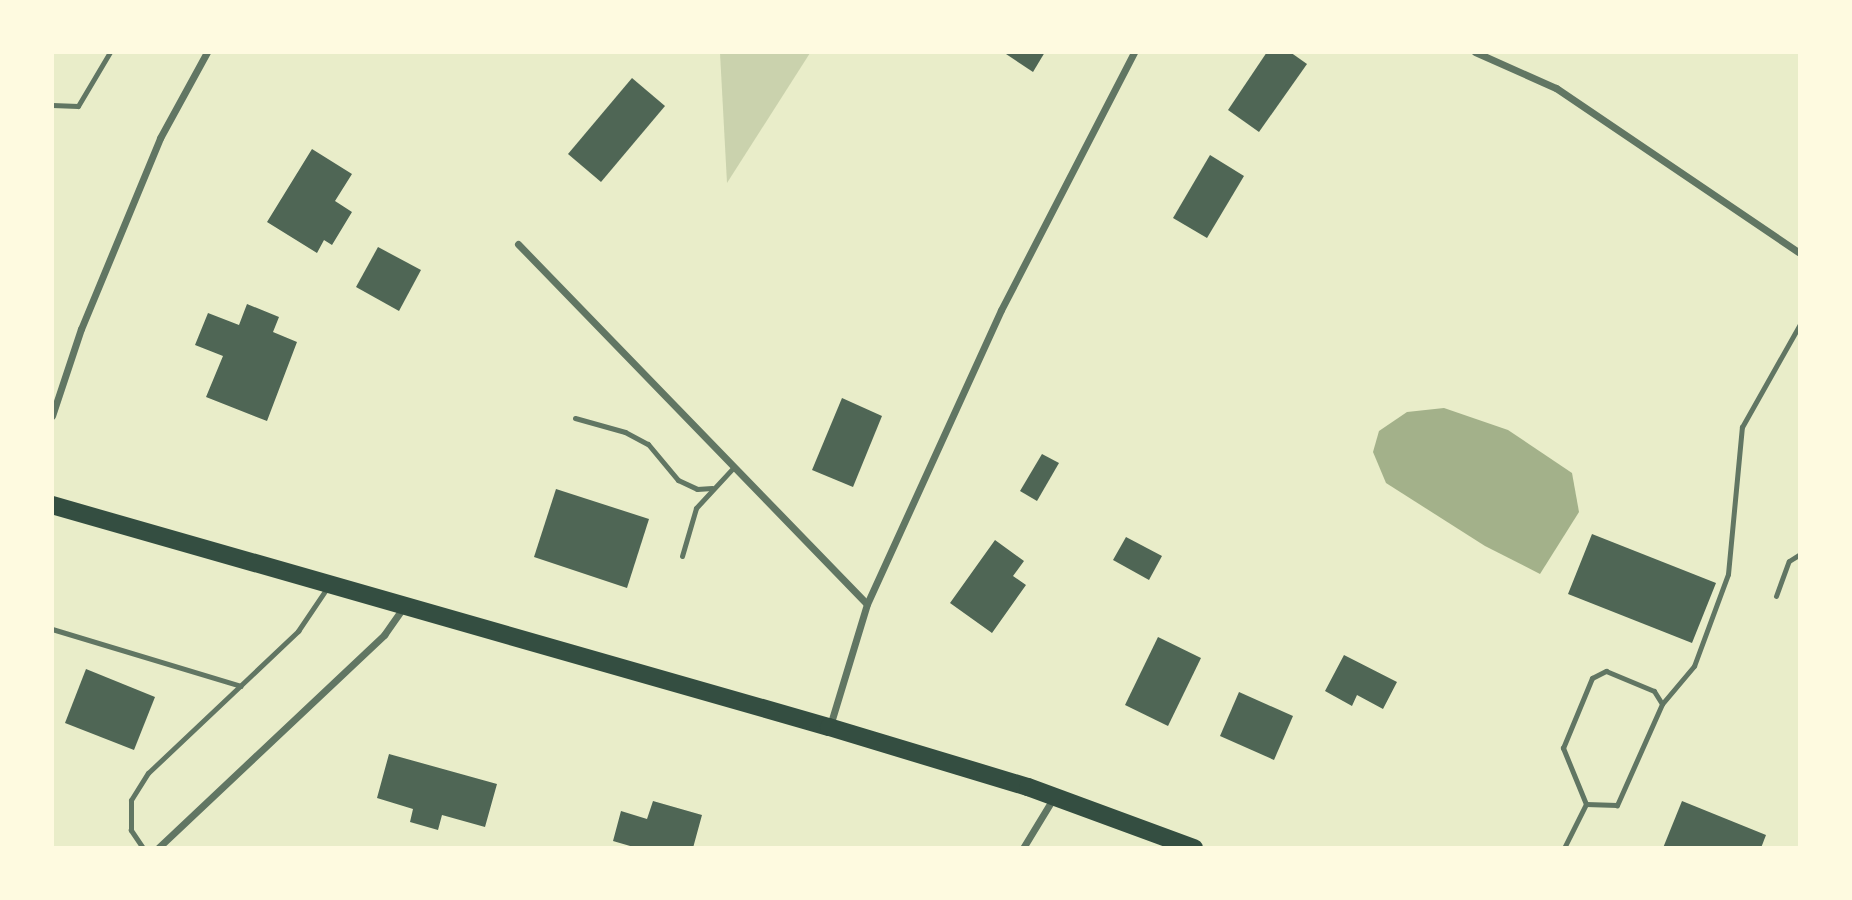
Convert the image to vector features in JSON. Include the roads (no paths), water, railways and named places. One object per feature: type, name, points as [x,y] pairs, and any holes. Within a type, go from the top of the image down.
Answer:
[{"type":"main road","points":[[52,505],[830,727],[1055,796],[1194,848]]},
{"type":"street","points":[[52,416],[81,329],[160,138],[207,52]]},
{"type":"street","points":[[830,727],[867,604],[1002,310],[1134,52]]},
{"type":"street","points":[[1475,52],[1556,88],[1800,253]]},
{"type":"street","points":[[518,244],[867,604]]},
{"type":"street","points":[[158,848],[384,635],[405,604]]},
{"type":"street","points":[[1023,848],[1055,796]]},
{"type":"lane","points":[[52,105],[78,106],[110,52]]},
{"type":"lane","points":[[1586,804],[1617,805],[1662,704],[1694,666],[1728,574],[1742,427],[1800,324]]},
{"type":"lane","points":[[575,418],[625,432],[649,444],[678,480],[697,489],[712,488]]},
{"type":"lane","points":[[682,556],[696,508],[734,467]]},
{"type":"lane","points":[[1776,596],[1789,562],[1800,554]]},
{"type":"lane","points":[[143,848],[131,830],[131,800],[148,773],[298,631],[331,583]]},
{"type":"lane","points":[[52,629],[241,686]]},
{"type":"lane","points":[[1564,848],[1586,804],[1563,748],[1592,678],[1606,671],[1654,691],[1662,704]]}]
